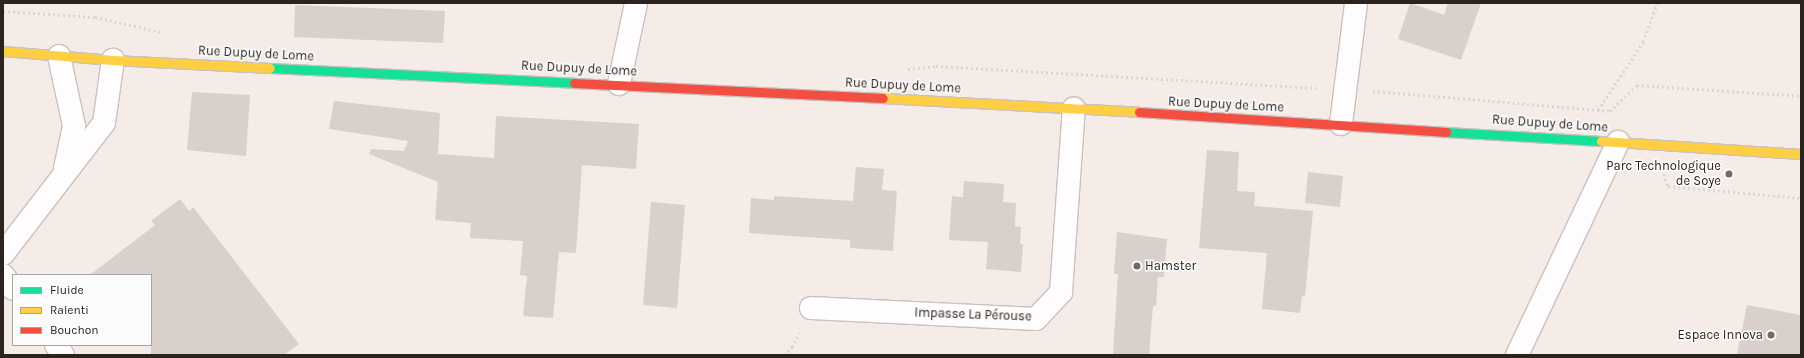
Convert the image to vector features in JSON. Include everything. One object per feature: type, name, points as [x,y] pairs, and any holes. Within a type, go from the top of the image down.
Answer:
[{"type":"street","points":[[619,84],[636,3]]},
{"type":"street","points":[[1341,124],[1356,3]]},
{"type":"street","name":"Rue Dupuy de Lome","points":[[3,51],[113,60],[619,84],[1074,108],[1801,154]]},
{"type":"street","points":[[58,56],[74,126],[65,171]]},
{"type":"street","points":[[3,254],[65,171],[104,123],[113,60]]},
{"type":"street","name":"Impasse La Pérouse","points":[[811,308],[1036,319],[1061,292],[1074,108]]},
{"type":"street","points":[[1517,355],[1618,142]]},
{"type":"street","points":[[3,275],[12,287]]},
{"type":"street","points":[[57,346],[63,355]]},
{"type":"path","points":[[1579,139],[1644,42],[1657,3]]},
{"type":"path","points":[[1610,111],[1637,85],[1801,96]]},
{"type":"path","points":[[1651,144],[1668,186],[1801,198]]},
{"type":"building","points":[[1410,3],[1444,15],[1448,3],[1481,3],[1461,60],[1398,39]]},
{"type":"building","points":[[295,5],[445,11],[443,43],[294,37]]},
{"type":"building","points":[[192,92],[250,95],[246,156],[187,150]]},
{"type":"building","points":[[334,101],[440,113],[438,154],[494,158],[496,116],[639,124],[636,169],[582,165],[576,253],[559,252],[553,318],[523,316],[527,276],[520,275],[523,241],[470,238],[471,223],[435,220],[438,182],[369,154],[371,149],[404,151],[408,141],[329,129]]},
{"type":"building","points":[[1207,150],[1239,152],[1237,191],[1255,192],[1254,206],[1313,211],[1305,296],[1302,296],[1300,313],[1262,309],[1267,253],[1199,248]]},
{"type":"building","points":[[856,167],[884,169],[882,190],[897,191],[893,251],[850,248],[850,240],[749,233],[751,198],[774,200],[774,196],[853,201]]},
{"type":"building","points":[[1308,172],[1343,176],[1340,207],[1305,203]]},
{"type":"building","points":[[964,181],[1004,184],[1003,202],[1016,203],[1015,226],[1021,227],[1020,244],[1023,244],[1021,272],[986,269],[988,242],[949,240],[952,196],[963,197]]},
{"type":"building","points":[[180,199],[189,211],[193,207],[299,344],[284,355],[151,355],[152,274],[91,274],[155,225],[151,221]]},
{"type":"building","points":[[651,202],[685,205],[677,308],[643,305]]},
{"type":"building","name":"Hamster","points":[[1117,232],[1167,239],[1164,277],[1158,277],[1156,306],[1153,306],[1149,355],[1113,355],[1118,274],[1114,274]]},
{"type":"building","name":"Espace Innova","points":[[1747,305],[1801,315],[1801,355],[1737,355]]},
{"type":"traffic: fast","points":[[270,68],[574,83]]},
{"type":"traffic: fast","points":[[1446,132],[1601,141]]},
{"type":"traffic: slow","points":[[3,51],[113,60],[270,68]]},
{"type":"traffic: slow","points":[[883,98],[1139,112]]},
{"type":"traffic: slow","points":[[1601,141],[1801,154]]},
{"type":"traffic: jam","points":[[574,83],[883,98]]},
{"type":"traffic: jam","points":[[1139,112],[1446,132]]},
{"type":"place","name":"Parc Technologique de Soye","points":[[1729,174]]},
{"type":"place","name":"Hamster","points":[[1137,266]]},
{"type":"place","name":"Espace Innova","points":[[1771,335]]}]
